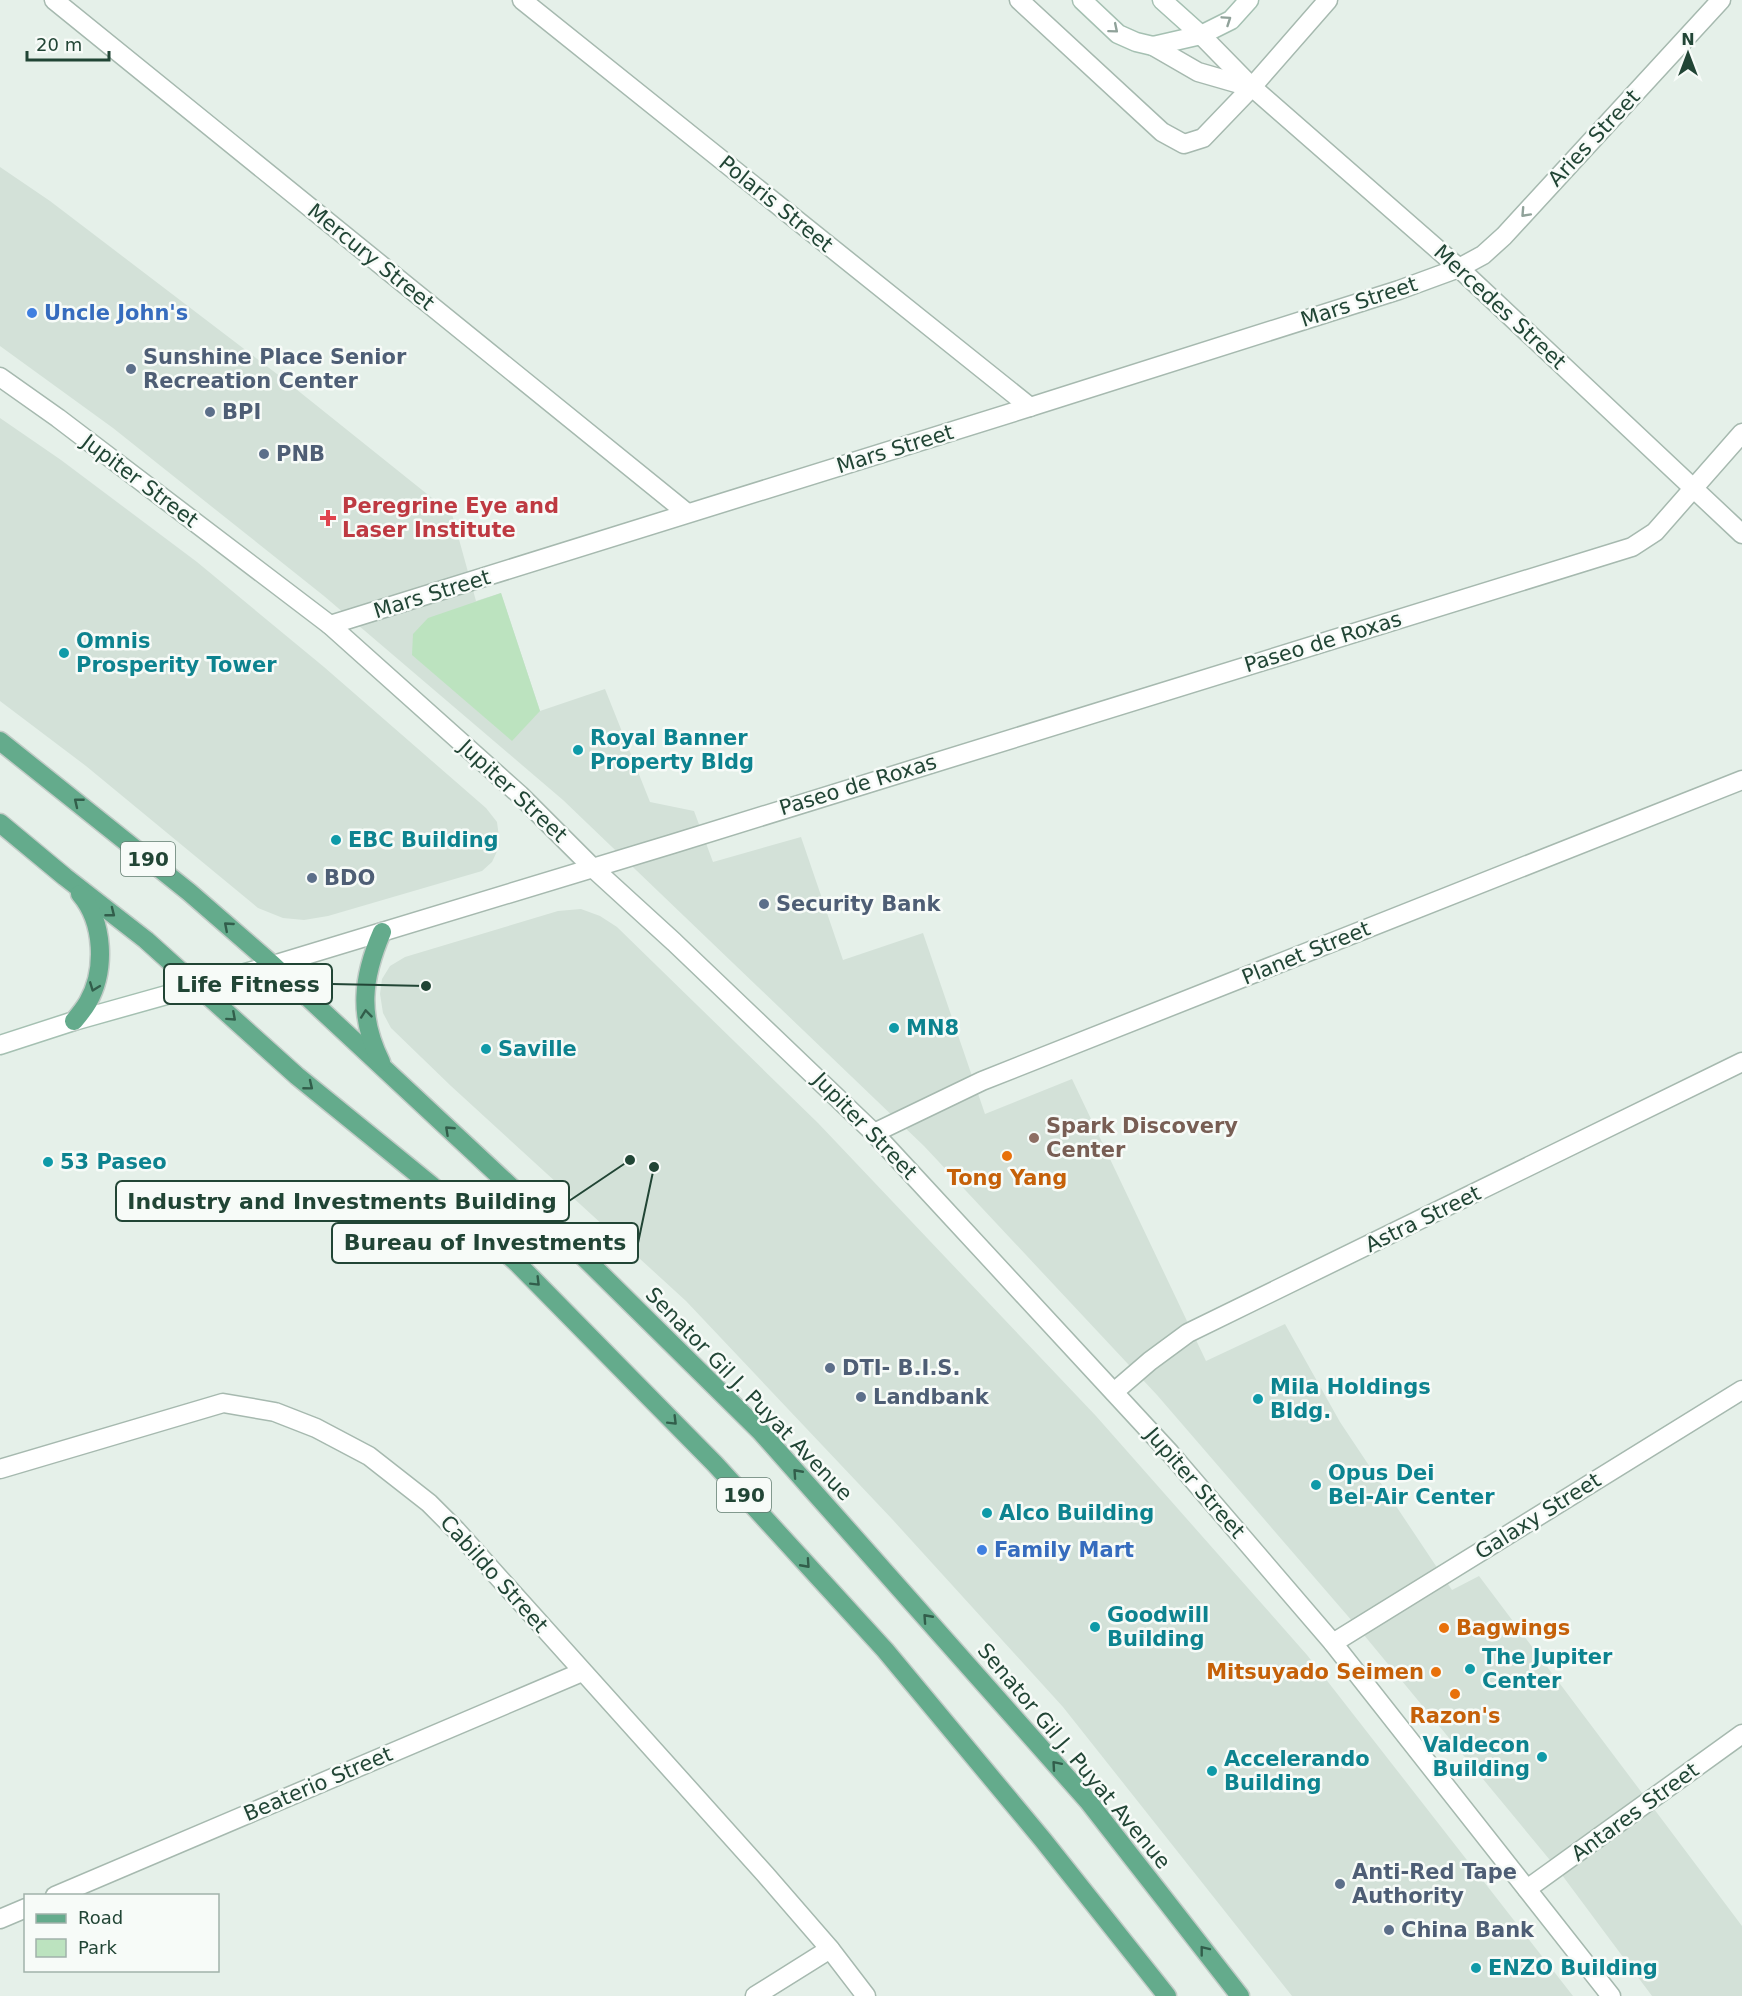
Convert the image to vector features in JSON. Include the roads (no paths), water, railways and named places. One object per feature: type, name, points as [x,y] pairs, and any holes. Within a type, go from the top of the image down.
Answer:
[{"type":"main road","name":"Senator Gil J. Puyat Avenue","points":[[0,741],[189,892],[273,965],[539,1213],[759,1431],[1088,1802],[1240,1996]]},
{"type":"main road","name":"190","points":[[0,823],[146,940],[297,1076],[431,1185],[517,1263],[715,1464],[892,1659],[1043,1840],[1167,1996]]},
{"type":"main road","points":[[65,877],[84,899],[96,925],[101,954],[95,986],[89,1001],[74,1021]]},
{"type":"main road","points":[[382,932],[371,957],[365,1006],[374,1049],[384,1069]]},
{"type":"street","name":"Mercury Street","points":[[54,0],[687,513]]},
{"type":"street","name":"Polaris Street","points":[[522,0],[1030,407]]},
{"type":"street","points":[[1019,0],[1162,132],[1184,144],[1203,138],[1329,0]]},
{"type":"street","name":"Mercedes Street","points":[[1082,0],[1118,34],[1153,46],[1198,72],[1252,87]]},
{"type":"street","name":"Mercedes Street","points":[[1162,0],[1201,35],[1252,87],[1459,268],[1742,534]]},
{"type":"street","points":[[1153,46],[1201,35],[1231,20],[1249,0]]},
{"type":"street","name":"Aries Street","points":[[1459,268],[1483,255],[1504,236],[1721,0]]},
{"type":"street","name":"Mars Street","points":[[330,626],[1399,290],[1459,268]]},
{"type":"street","name":"Jupiter Street","points":[[0,377],[67,425],[330,626],[520,795],[594,869],[874,1133],[1170,1453],[1333,1643],[1611,1996]]},
{"type":"street","name":"Paseo de Roxas","points":[[0,1045],[74,1021],[199,987],[594,869],[1632,547],[1655,532],[1742,433]]},
{"type":"street","name":"Planet Street","points":[[874,1133],[982,1081],[1742,780]]},
{"type":"street","name":"Astra Street","points":[[1114,1392],[1188,1333],[1742,1062]]},
{"type":"street","name":"Galaxy Street","points":[[1333,1643],[1742,1390]]},
{"type":"street","name":"Cabildo Street","points":[[0,1468],[223,1403],[275,1412],[316,1428],[369,1456],[429,1503],[765,1874],[830,1949],[866,1996]]},
{"type":"street","name":"Beaterio Street","points":[[60,1894],[582,1672]]},
{"type":"street","name":"Antares Street","points":[[1527,1889],[1742,1734]]},
{"type":"street","points":[[0,1919],[24,1909]]},
{"type":"street","points":[[755,1996],[830,1949]]},
{"type":"place","name":"Uncle John's","points":[[32,313]]},
{"type":"place","name":"Sunshine Place Senior Recreation Center","points":[[131,369]]},
{"type":"place","name":"BPI","points":[[210,412]]},
{"type":"place","name":"PNB","points":[[264,454]]},
{"type":"place","name":"Peregrine Eye and Laser Institute","points":[[328,518]]},
{"type":"place","name":"Omnis Prosperity Tower","points":[[64,653]]},
{"type":"place","name":"Royal Banner Property Bldg","points":[[578,750]]},
{"type":"place","name":"EBC Building","points":[[336,840]]},
{"type":"place","name":"BDO","points":[[312,878]]},
{"type":"place","name":"Security Bank","points":[[764,904]]},
{"type":"place","name":"Life Fitness","points":[[426,986]]},
{"type":"place","name":"MN8","points":[[894,1028]]},
{"type":"place","name":"Saville","points":[[486,1049]]},
{"type":"place","name":"Spark Discovery Center","points":[[1034,1138]]},
{"type":"place","name":"Tong Yang","points":[[1007,1156]]},
{"type":"place","name":"Industry and Investments Building","points":[[630,1160]]},
{"type":"place","name":"53 Paseo","points":[[48,1162]]},
{"type":"place","name":"Bureau of Investments","points":[[654,1167]]},
{"type":"place","name":"DTI- B.I.S.","points":[[830,1368]]},
{"type":"place","name":"Landbank","points":[[861,1397]]},
{"type":"place","name":"Mila Holdings Bldg.","points":[[1258,1399]]},
{"type":"place","name":"Opus Dei Bel-Air Center","points":[[1316,1485]]},
{"type":"place","name":"Alco Building","points":[[987,1513]]},
{"type":"place","name":"Family Mart","points":[[982,1550]]},
{"type":"place","name":"Goodwill Building","points":[[1095,1627]]},
{"type":"place","name":"Bagwings","points":[[1444,1628]]},
{"type":"place","name":"The Jupiter Center","points":[[1470,1669]]},
{"type":"place","name":"Mitsuyado Seimen","points":[[1436,1672]]},
{"type":"place","name":"Razon's","points":[[1455,1694]]},
{"type":"place","name":"Valdecon Building","points":[[1542,1757]]},
{"type":"place","name":"Accelerando Building","points":[[1212,1771]]},
{"type":"place","name":"Anti-Red Tape Authority","points":[[1340,1884]]},
{"type":"place","name":"China Bank","points":[[1389,1930]]},
{"type":"place","name":"ENZO Building","points":[[1476,1968]]}]
